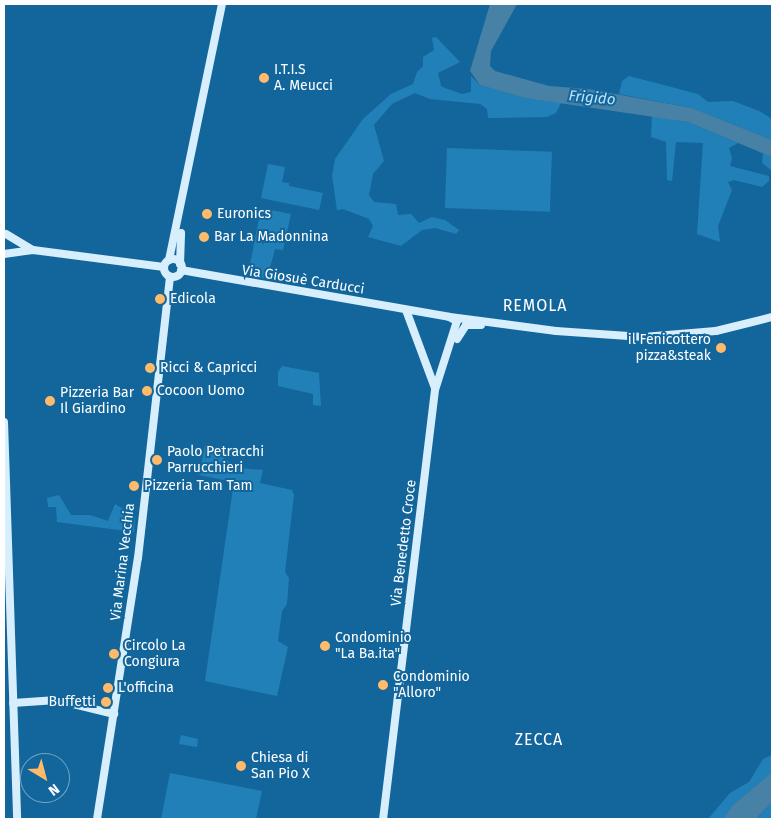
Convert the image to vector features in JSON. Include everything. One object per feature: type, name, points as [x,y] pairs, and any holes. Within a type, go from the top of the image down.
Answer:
[{"type":"main road","points":[[164,267],[170,277],[178,275],[181,267],[181,232],[222,4]]},
{"type":"main road","points":[[164,267],[170,260],[202,110]]},
{"type":"main road","points":[[5,233],[33,250]]},
{"type":"main road","points":[[4,254],[9,245],[5,233]]},
{"type":"main road","points":[[4,254],[33,250],[164,267]]},
{"type":"main road","name":"Via Giosuè Carducci","points":[[170,260],[181,267],[406,310],[510,326],[643,337],[716,332],[772,317]]},
{"type":"main road","name":"Via Marina Vecchia","points":[[97,819],[138,558],[170,277]]},
{"type":"main road","name":"Via Benedetto Croce","points":[[406,310],[424,354],[435,390]]},
{"type":"main road","points":[[409,318],[422,312]]},
{"type":"main road","name":"Via Benedetto Croce","points":[[383,819],[435,390],[458,324],[452,318]]},
{"type":"main road","name":"Via Giosuè Carducci","points":[[466,325],[510,326]]},
{"type":"main road","name":"Via Benedetto Croce","points":[[450,349],[466,325]]},
{"type":"main road","points":[[424,354],[434,362],[446,359]]},
{"type":"main road","points":[[4,422],[17,819]]},
{"type":"main road","points":[[13,703],[57,700],[114,714]]},
{"type":"shaded area","points":[[436,37],[460,62],[438,73],[441,86],[462,94],[471,92],[471,76],[480,85],[525,98],[561,103],[556,113],[547,117],[488,118],[487,109],[480,104],[430,99],[415,93],[392,104],[374,125],[384,161],[373,174],[369,195],[374,202],[396,204],[398,215],[411,214],[419,223],[432,217],[445,220],[459,230],[456,234],[435,228],[422,230],[401,246],[368,237],[373,226],[369,219],[343,209],[337,210],[332,176],[335,159],[363,119],[391,94],[413,84],[417,72],[423,66],[423,57],[434,50],[432,38]]},
{"type":"shaded area","points":[[629,76],[698,94],[708,102],[733,101],[759,111],[772,119],[772,140],[692,108],[619,94],[622,81]]},
{"type":"shaded area","points":[[652,116],[688,122],[738,143],[729,148],[732,158],[730,166],[769,176],[769,181],[762,187],[734,180],[728,182],[732,190],[718,226],[720,242],[697,234],[703,143],[676,142],[672,181],[667,180],[666,142],[651,137]]},
{"type":"shaded area","points":[[447,148],[552,152],[550,212],[445,208]]},
{"type":"shaded area","points":[[763,153],[772,157],[772,171],[762,163]]},
{"type":"shaded area","points":[[268,164],[285,167],[282,182],[289,183],[289,186],[323,193],[319,210],[261,198]]},
{"type":"shaded area","points":[[261,208],[291,214],[283,250],[275,249],[267,279],[248,275]]},
{"type":"shaded area","points":[[282,366],[319,373],[321,406],[313,405],[313,394],[278,386],[278,372]]},
{"type":"shaded area","points":[[205,445],[238,468],[263,470],[260,483],[292,490],[294,495],[285,572],[289,578],[287,604],[282,611],[278,641],[288,647],[277,696],[205,681],[234,482],[199,475]]},
{"type":"shaded area","points":[[59,495],[71,515],[90,515],[108,521],[115,504],[135,516],[134,532],[57,522],[56,507],[48,507],[47,498]]},
{"type":"shaded area","points":[[181,735],[198,739],[197,747],[179,744]]},
{"type":"shaded area","points":[[772,755],[772,772],[733,805],[723,819],[708,819],[730,793],[749,782],[763,759]]},
{"type":"shaded area","points":[[170,773],[262,791],[256,819],[161,819]]},
{"type":"shaded area","points":[[772,802],[772,819],[756,819],[762,813]]},
{"type":"water","name":"Frigido","points":[[490,4],[517,4],[491,51],[490,66],[495,71],[549,86],[588,89],[692,108],[772,140],[772,157],[688,122],[525,98],[480,85],[470,71]]},
{"type":"water","points":[[772,772],[772,802],[756,819],[723,819],[733,805]]},
{"type":"place","name":"I.T.I.S A. Meucci","points":[[264,78]]},
{"type":"place","name":"Euronics","points":[[207,214]]},
{"type":"place","name":"Bar La Madonnina","points":[[204,237]]},
{"type":"place","name":"Edicola","points":[[160,299]]},
{"type":"place","name":"il Fenicottero pizza&steak","points":[[721,348]]},
{"type":"place","name":"Ricci & Capricci","points":[[150,368]]},
{"type":"place","name":"Cocoon Uomo","points":[[147,391]]},
{"type":"place","name":"Pizzeria Bar Il Giardino","points":[[50,401]]},
{"type":"place","name":"Paolo Petracchi Parrucchieri","points":[[157,460]]},
{"type":"place","name":"Pizzeria Tam Tam","points":[[134,486]]},
{"type":"place","name":"Condominio \"La Ba.ita\"","points":[[325,646]]},
{"type":"place","name":"Circolo La Congiura","points":[[114,654]]},
{"type":"place","name":"Condominio \"Alloro\"","points":[[383,685]]},
{"type":"place","name":"L'officina","points":[[108,688]]},
{"type":"place","name":"Buffetti","points":[[106,702]]},
{"type":"place","name":"Chiesa di San Pio X","points":[[241,766]]},
{"type":"district","name":"REMOLA","points":[[535,306]]},
{"type":"district","name":"ZECCA","points":[[539,740]]}]
